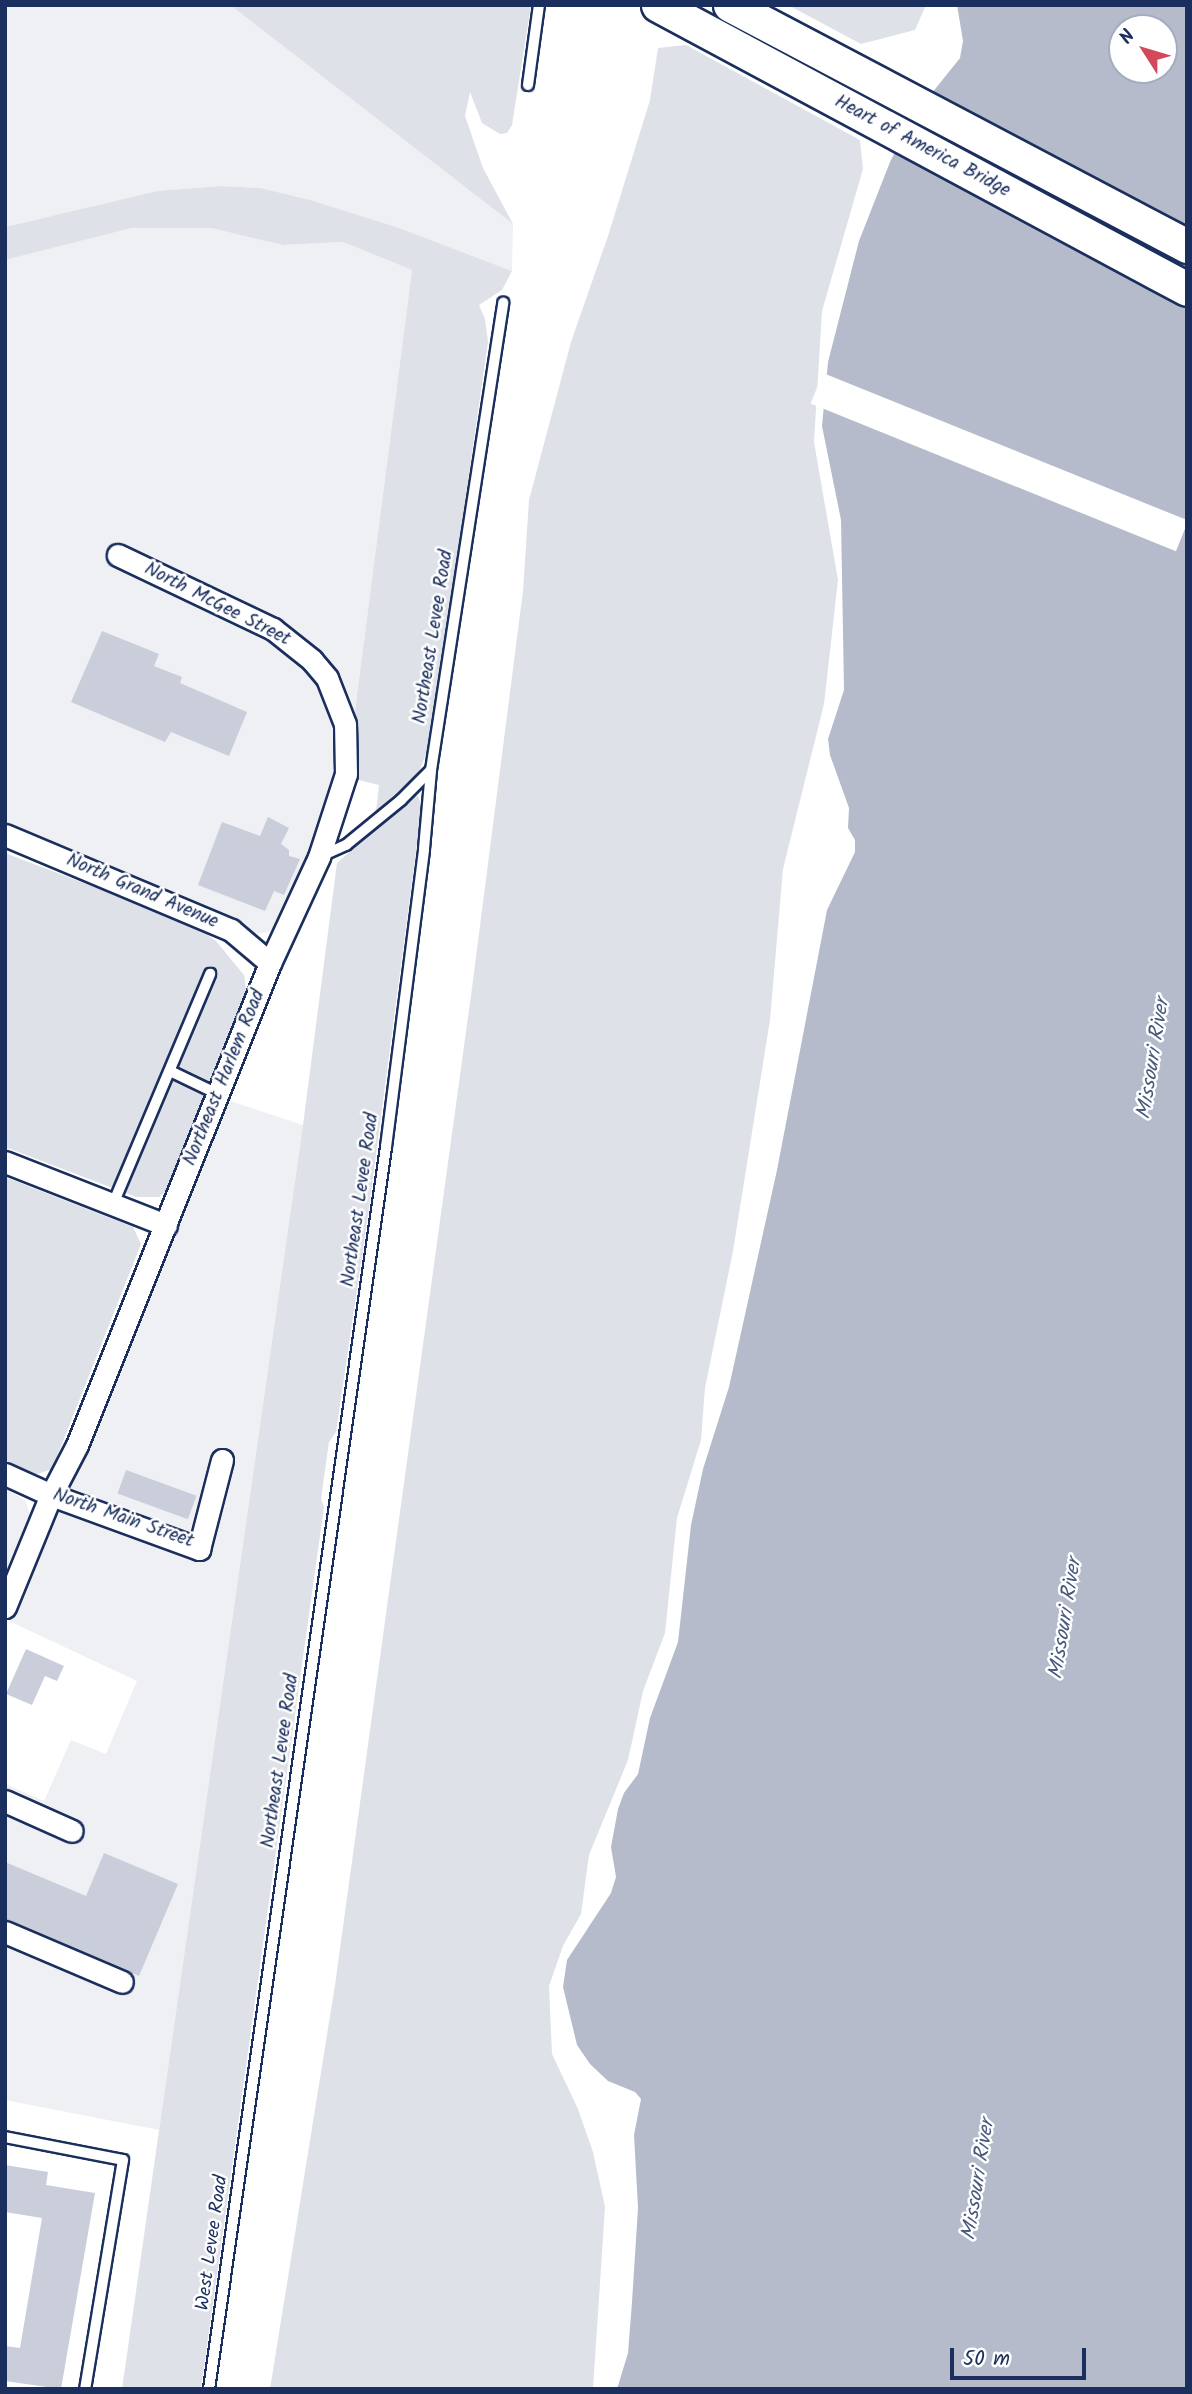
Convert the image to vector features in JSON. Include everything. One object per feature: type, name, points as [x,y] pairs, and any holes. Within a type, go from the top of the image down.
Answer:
[{"type":"main road","name":"Heart of America Bridge","points":[[658,5],[1187,289]]},
{"type":"main road","name":"Heart of America Bridge","points":[[730,5],[1187,246]]},
{"type":"street","name":"North McGee Street","points":[[118,555],[273,629],[312,660]]},
{"type":"street","name":"Northeast Harlem Road","points":[[5,1607],[51,1495],[77,1445],[270,963],[319,857],[341,798],[348,749],[345,724],[327,678],[312,660]]},
{"type":"street","name":"North Grand Avenue","points":[[5,835],[231,930],[270,963]]},
{"type":"street","points":[[5,1162],[166,1225]]},
{"type":"street","name":"North Main Street","points":[[5,1474],[51,1495],[199,1549],[222,1460]]},
{"type":"street","points":[[5,1801],[72,1831]]},
{"type":"street","points":[[5,1932],[122,1982]]},
{"type":"lane","points":[[528,85],[539,5]]},
{"type":"lane","name":"Northeast Levee Road","points":[[251,2101],[386,1147],[424,849],[431,770],[503,303]]},
{"type":"lane","points":[[319,857],[346,845],[401,800],[431,770]]},
{"type":"lane","points":[[113,1204],[210,974]]},
{"type":"lane","points":[[170,1071],[218,1094]]},
{"type":"lane","name":"West Levee Road","points":[[209,2389],[251,2101]]},
{"type":"lane","points":[[5,2137],[123,2160],[85,2389]]},
{"type":"shaded area","points":[[5,5],[230,5],[513,224],[512,271],[399,228],[260,188],[221,186],[157,191],[5,227]]},
{"type":"shaded area","points":[[230,5],[531,5],[512,125],[507,133],[500,134],[482,123],[470,92],[465,116],[483,168],[513,224]]},
{"type":"shaded area","points":[[788,5],[926,5],[915,30],[861,44]]},
{"type":"shaded area","points":[[686,45],[860,140],[863,169],[822,311],[814,442],[838,580],[824,704],[783,869],[770,1020],[733,1251],[705,1388],[701,1440],[677,1518],[665,1633],[643,1691],[628,1760],[589,1855],[581,1914],[563,1946],[549,1986],[552,2054],[578,2109],[593,2152],[605,2207],[593,2389],[270,2389],[335,1985],[472,988],[523,591],[529,500],[571,342],[608,236],[650,100],[658,48]]},
{"type":"shaded area","points":[[221,186],[260,188],[310,200],[399,228],[512,271],[502,290],[479,305],[485,319],[488,342],[430,744],[419,772],[376,812],[379,785],[351,778],[353,726],[412,270],[343,242],[283,245],[211,228],[132,228],[5,260],[5,227],[157,191]]},
{"type":"shaded area","points":[[132,228],[211,228],[283,245],[343,242],[412,270],[353,726],[284,919],[268,932],[258,934],[5,826],[5,260]]},
{"type":"shaded area","points":[[418,796],[422,806],[368,1215],[336,1432],[329,1442],[321,1499],[324,1507],[201,2389],[122,2389],[303,1125],[337,863],[412,797]]},
{"type":"shaded area","points":[[5,853],[194,925],[216,941],[244,975],[247,996],[169,1188],[159,1197],[136,1197],[5,1147]]},
{"type":"shaded area","points":[[227,1100],[303,1125],[159,2130],[5,2100],[5,1784],[44,1801],[71,1740],[106,1754],[137,1681],[9,1621]]},
{"type":"shaded area","points":[[5,1177],[133,1227],[141,1244],[52,1469],[32,1476],[5,1463]]},
{"type":"shaded area","points":[[5,1488],[26,1501],[30,1516],[5,1576]]},
{"type":"water","name":"Missouri River","points":[[957,5],[1187,5],[1187,2389],[617,2389],[628,2353],[638,2208],[634,2135],[641,2099],[635,2092],[608,2081],[590,2064],[577,2045],[563,1987],[567,1960],[611,1893],[616,1877],[611,1847],[618,1809],[624,1793],[638,1774],[650,1718],[678,1642],[691,1525],[703,1469],[729,1387],[777,1170],[827,910],[855,852],[855,840],[848,828],[849,808],[830,755],[828,739],[844,690],[841,520],[822,426],[828,362],[859,241],[890,162],[912,118],[960,58],[963,41]]},
{"type":"pier","points":[[823,373],[1187,520],[1176,551],[811,404]]},
{"type":"building","points":[[102,631],[159,654],[154,666],[182,677],[180,683],[247,712],[229,756],[171,732],[165,742],[71,702]]},
{"type":"building","points":[[268,817],[289,828],[281,844],[289,850],[289,856],[300,859],[284,895],[274,891],[265,911],[198,885],[222,822],[260,836]]},
{"type":"building","points":[[126,1470],[196,1496],[188,1519],[117,1493]]},
{"type":"building","points":[[26,1649],[64,1666],[57,1681],[45,1676],[32,1705],[6,1694]]},
{"type":"building","points":[[104,1853],[178,1884],[139,1976],[5,1919],[5,1862],[86,1896]]},
{"type":"building","points":[[5,2165],[48,2172],[46,2185],[95,2193],[61,2389],[5,2381],[5,2346],[20,2348],[42,2218],[5,2212]]}]
